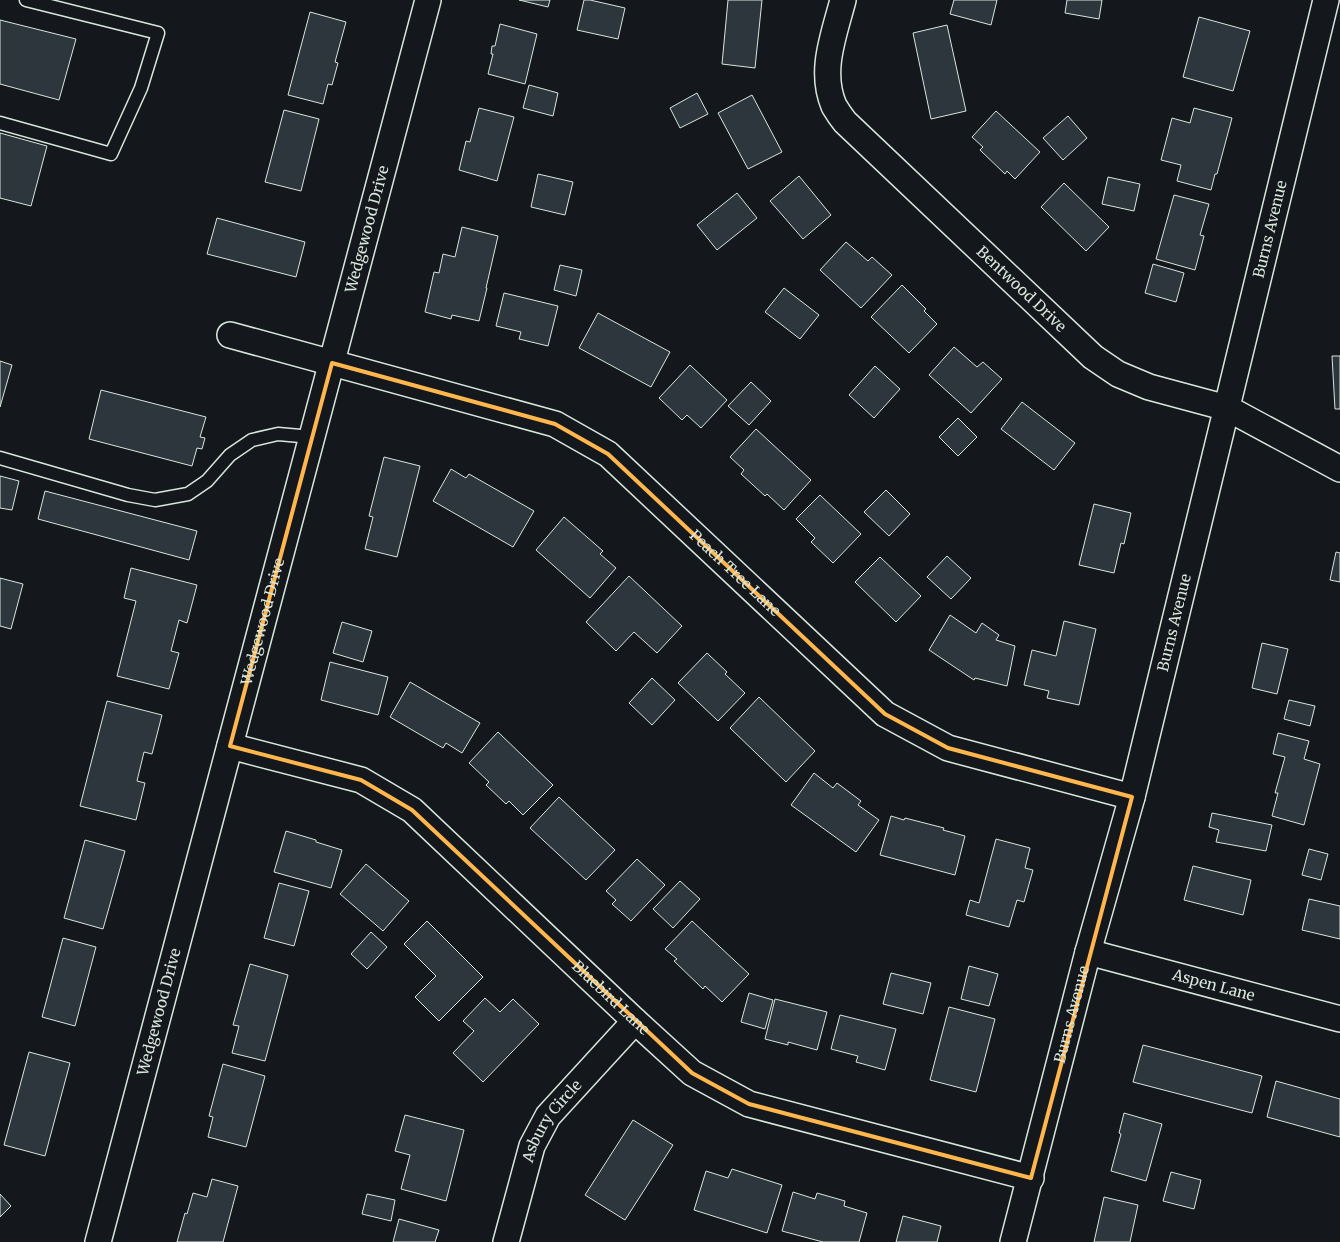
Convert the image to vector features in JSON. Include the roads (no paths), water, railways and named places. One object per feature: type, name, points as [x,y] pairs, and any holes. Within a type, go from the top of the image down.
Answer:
[{"type":"street","name":"Wedgewood Drive","points":[[98,1242],[428,0]]},
{"type":"street","name":"Bentwood Drive","points":[[843,0],[827,62],[827,79],[834,106],[845,122],[1093,357],[1118,374],[1149,387],[1227,408],[1340,468]]},
{"type":"street","name":"Burns Avenue","points":[[1014,1242],[1088,952],[1132,797],[1326,0]]},
{"type":"street","name":"Peach Tree Lane","points":[[230,334],[555,424],[608,454],[885,714],[948,748],[1132,797]]},
{"type":"street","name":"Bluebird Lane","points":[[230,746],[361,780],[412,810],[692,1073],[749,1104],[1031,1178]]},
{"type":"street","name":"Aspen Lane","points":[[1088,952],[1340,1019]]},
{"type":"street","name":"Asbury Circle","points":[[506,1242],[532,1146],[548,1116],[635,1021]]},
{"type":"lane","points":[[0,123],[111,154],[141,88],[158,33],[26,0]]},
{"type":"lane","points":[[0,458],[128,495],[156,500],[188,494],[207,481],[230,455],[252,440],[278,434],[312,437]]}]
